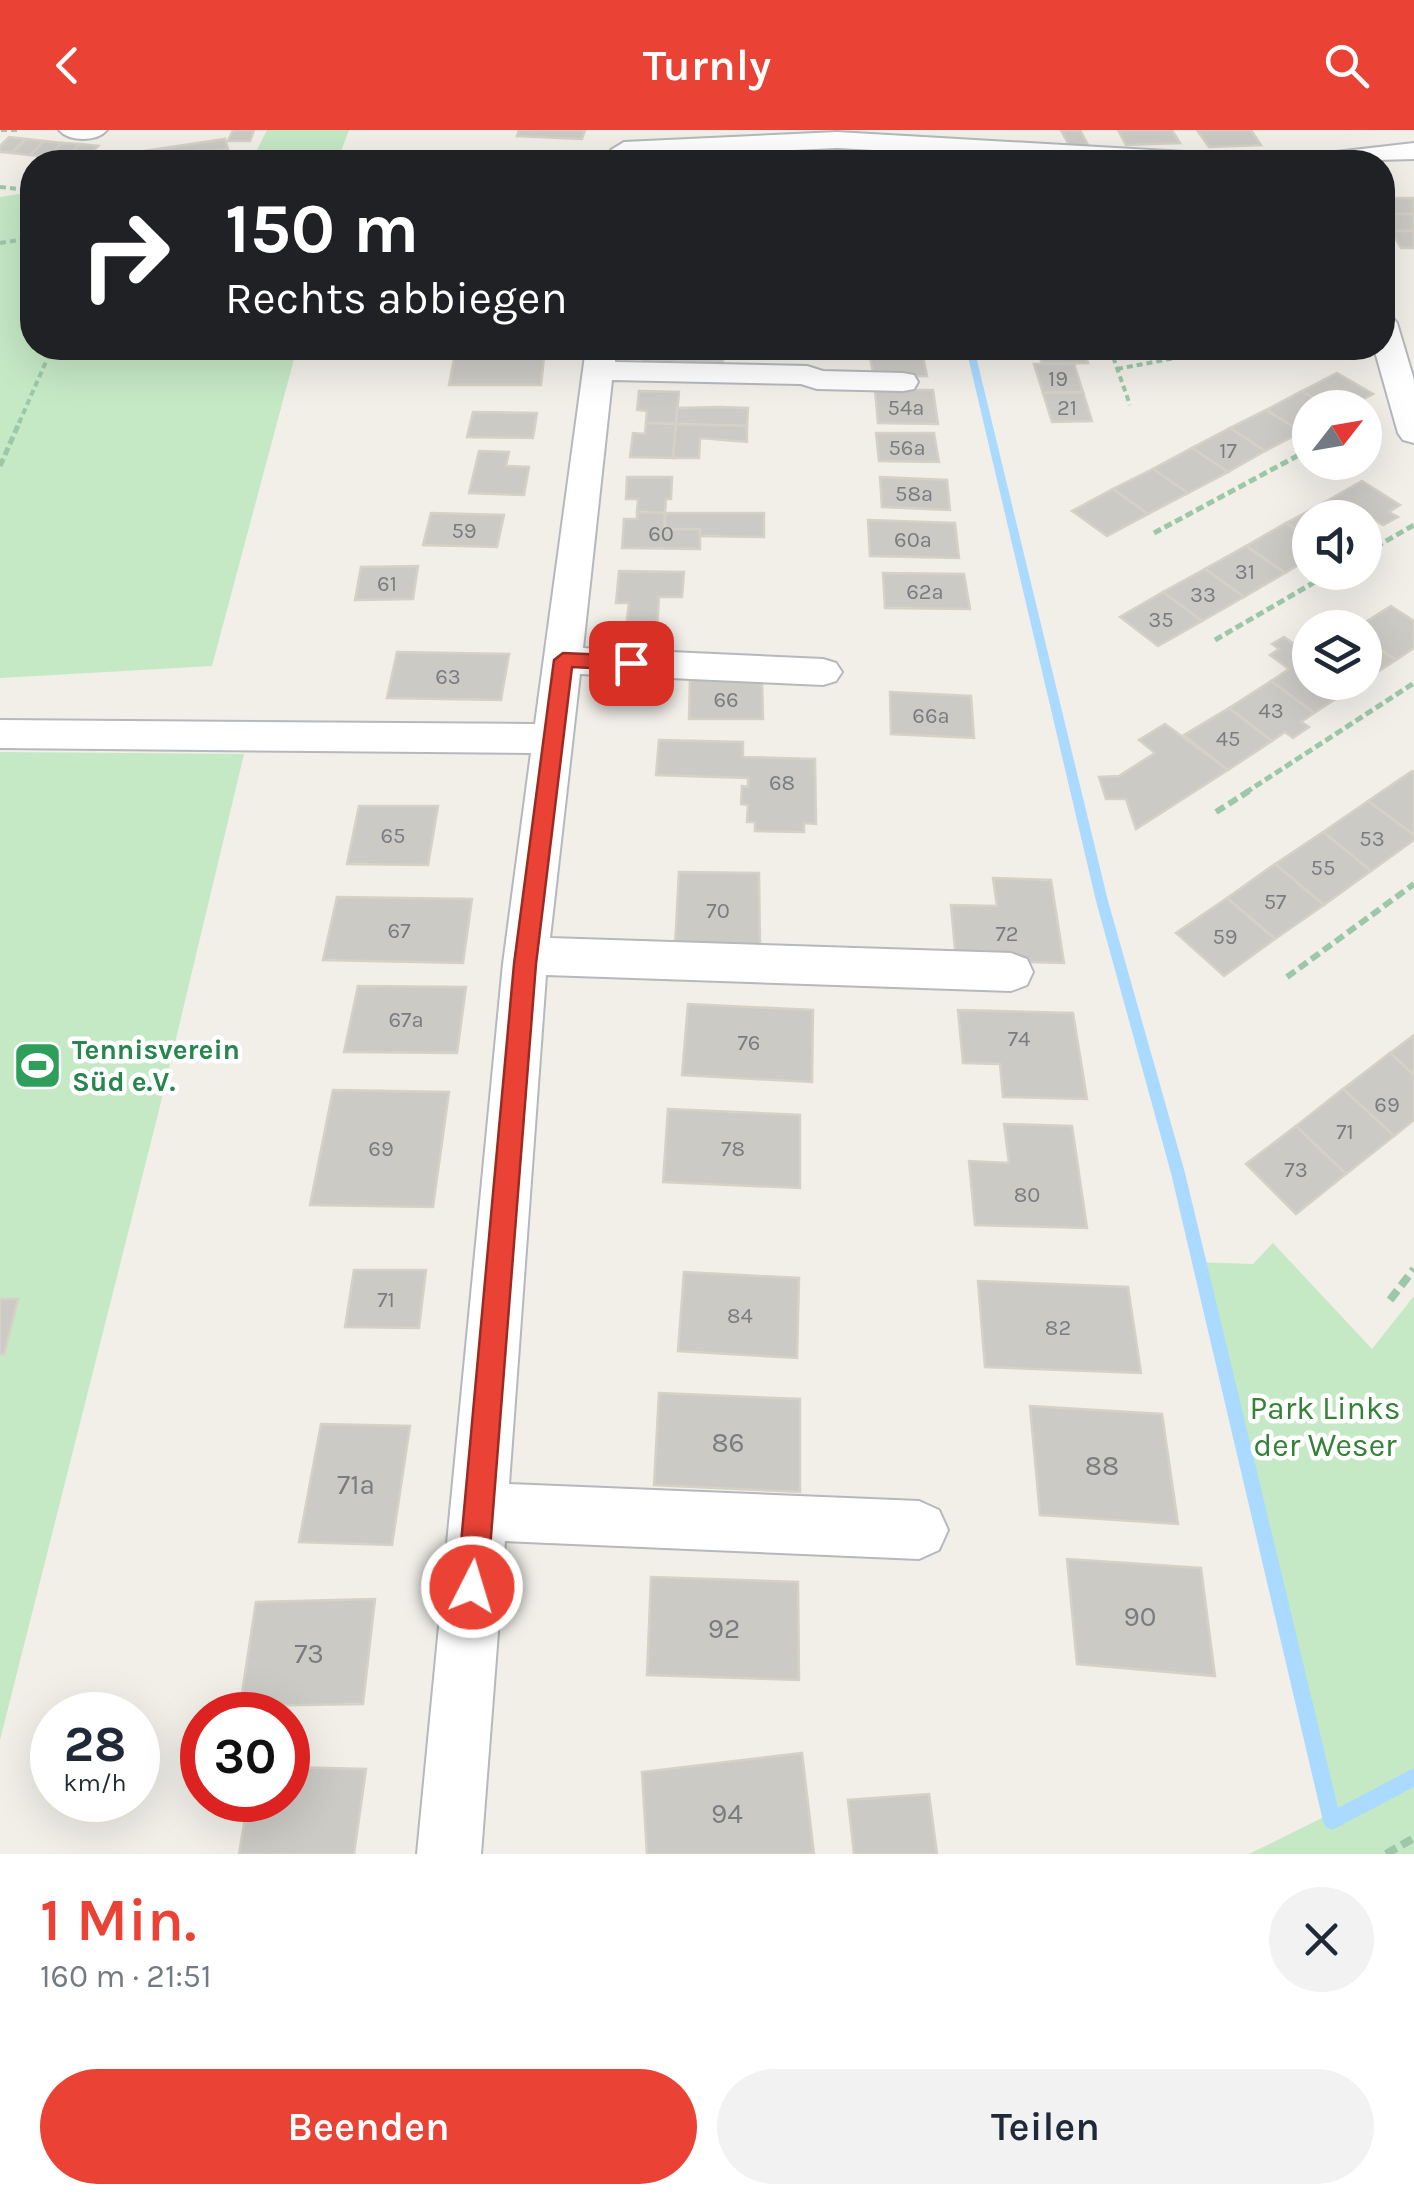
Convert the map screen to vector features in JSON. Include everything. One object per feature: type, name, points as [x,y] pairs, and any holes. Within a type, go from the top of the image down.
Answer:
[{"type":"street","points":[[72,130],[94,130]]},
{"type":"street","points":[[625,148],[854,141],[1011,150]]},
{"type":"street","points":[[1395,331],[1414,433]]},
{"type":"street","points":[[449,1854],[526,956],[598,367],[800,384],[818,380],[903,382]]},
{"type":"street","points":[[563,660],[823,672]]},
{"type":"street","points":[[0,734],[554,739]]},
{"type":"street","points":[[526,956],[1011,972]]},
{"type":"street","points":[[478,1511],[919,1530]]},
{"type":"path","points":[[1,130],[18,130]]},
{"type":"path","points":[[0,466],[47,360]]},
{"type":"path","points":[[1114,360],[1130,405]]},
{"type":"path","points":[[1118,370],[1168,360]]},
{"type":"path","points":[[1154,534],[1292,459]]},
{"type":"path","points":[[1382,543],[1414,524]]},
{"type":"path","points":[[1215,640],[1301,590]]},
{"type":"path","points":[[1216,812],[1414,682]]},
{"type":"path","points":[[1287,977],[1414,884]]},
{"type":"path","points":[[1390,1300],[1414,1268]]},
{"type":"path","points":[[1386,1854],[1414,1838]]},
{"type":"green space","points":[[267,130],[349,130],[342,150],[257,150]]},
{"type":"green space","points":[[20,194],[20,360],[294,360],[212,666],[0,678],[0,197]]},
{"type":"green space","points":[[0,752],[244,754],[0,1740]]},
{"type":"green space","name":"Park Links der Weser","points":[[1273,1243],[1372,1349],[1414,1296],[1414,1854],[1249,1854],[1324,1817],[1193,1262],[1253,1264]]},
{"type":"building","points":[[233,130],[254,130],[250,141],[228,141]]},
{"type":"building","points":[[519,130],[585,130],[582,139],[517,136]]},
{"type":"building","points":[[1061,130],[1080,130],[1088,145],[1069,145]]},
{"type":"building","points":[[1118,130],[1172,130],[1180,143],[1126,145]]},
{"type":"building","points":[[1197,130],[1251,130],[1261,145],[1209,147]]},
{"type":"building","points":[[9,137],[26,139],[12,153],[0,152],[0,146]]},
{"type":"building","points":[[26,139],[44,141],[35,150],[12,153]]},
{"type":"building","points":[[225,139],[228,149],[220,150],[151,150]]},
{"type":"building","points":[[44,141],[62,143],[55,150],[35,150]]},
{"type":"building","points":[[62,143],[80,144],[74,150],[55,150]]},
{"type":"building","points":[[80,144],[98,146],[94,150],[74,150]]},
{"type":"building","points":[[1395,198],[1414,198],[1414,214],[1395,214]]},
{"type":"building","points":[[1395,214],[1414,214],[1414,231],[1395,231]]},
{"type":"building","points":[[1395,231],[1414,231],[1414,248],[1401,248]]},
{"type":"building","points":[[454,360],[544,360],[541,385],[449,385]]},
{"type":"building","points":[[643,360],[680,360],[679,369],[642,369]]},
{"type":"building","points":[[680,360],[723,360],[723,373],[679,373]]},
{"type":"building","points":[[870,360],[924,360],[927,376],[874,377]]},
{"type":"building","points":[[1041,360],[1088,363],[1042,364]]},
{"type":"building","points":[[1034,364],[1074,364],[1083,392],[1043,393]]},
{"type":"building","points":[[1337,373],[1366,390],[1304,390]]},
{"type":"building","points":[[875,390],[933,390],[938,424],[878,423]]},
{"type":"building","points":[[639,391],[679,392],[676,424],[646,423],[647,411],[637,410]]},
{"type":"building","points":[[1083,392],[1092,421],[1052,422],[1043,393]]},
{"type":"building","points":[[1292,396],[1292,426],[1266,410]]},
{"type":"building","points":[[677,408],[748,408],[747,426],[676,424]]},
{"type":"building","points":[[1266,410],[1292,426],[1292,437],[1265,451],[1230,428]]},
{"type":"building","points":[[473,412],[537,413],[533,438],[467,437]]},
{"type":"building","points":[[646,423],[676,424],[673,458],[630,457],[633,433],[645,434]]},
{"type":"building","points":[[676,424],[747,426],[747,442],[700,438],[699,458],[673,458]]},
{"type":"building","points":[[1230,428],[1265,451],[1228,472],[1192,448]]},
{"type":"building","points":[[876,433],[934,433],[939,462],[879,461]]},
{"type":"building","points":[[1192,448],[1228,472],[1188,493],[1153,469]]},
{"type":"building","points":[[479,451],[509,452],[506,466],[529,467],[524,495],[469,493]]},
{"type":"building","points":[[1153,469],[1188,493],[1148,514],[1113,489]]},
{"type":"building","points":[[627,477],[672,477],[671,499],[666,499],[665,513],[637,512],[638,499],[626,499]]},
{"type":"building","points":[[880,477],[947,480],[950,510],[882,507]]},
{"type":"building","points":[[1362,481],[1400,505],[1389,512],[1398,517],[1383,525],[1382,500],[1329,500]]},
{"type":"building","points":[[1113,489],[1148,514],[1107,536],[1072,511]]},
{"type":"building","points":[[637,512],[665,513],[665,529],[700,529],[700,549],[622,548],[624,519],[637,519]]},
{"type":"building","points":[[431,513],[504,515],[497,547],[423,545]]},
{"type":"building","points":[[665,513],[764,513],[764,537],[700,536],[700,529],[665,529]]},
{"type":"building","points":[[868,520],[955,523],[959,558],[870,556]]},
{"type":"building","points":[[1286,523],[1292,527],[1292,569],[1285,573],[1246,546]]},
{"type":"building","points":[[1246,546],[1285,573],[1244,597],[1205,569]]},
{"type":"building","points":[[418,566],[413,599],[355,600],[361,567]]},
{"type":"building","points":[[1205,569],[1244,597],[1202,621],[1163,592]]},
{"type":"building","points":[[619,571],[684,572],[682,597],[659,597],[657,629],[664,629],[662,653],[608,652],[611,627],[626,628],[629,603],[616,603]]},
{"type":"building","points":[[883,573],[964,574],[970,609],[885,608]]},
{"type":"building","points":[[1163,592],[1202,621],[1158,646],[1120,617]]},
{"type":"building","points":[[1391,606],[1414,621],[1414,648],[1396,660],[1382,651],[1382,612]]},
{"type":"building","points":[[1284,637],[1292,643],[1292,697],[1271,681],[1289,669],[1270,655],[1279,649],[1272,644]]},
{"type":"building","points":[[1382,651],[1396,660],[1382,669]]},
{"type":"building","points":[[397,652],[509,654],[501,700],[387,698]]},
{"type":"building","points":[[690,678],[762,679],[763,719],[689,719]]},
{"type":"building","points":[[1271,681],[1314,713],[1301,722],[1309,727],[1293,738],[1285,732],[1272,741],[1229,708]]},
{"type":"building","points":[[890,692],[971,696],[974,738],[891,734]]},
{"type":"building","points":[[1297,700],[1334,700],[1314,713]]},
{"type":"building","points":[[1229,708],[1272,741],[1228,770],[1184,735]]},
{"type":"building","points":[[1165,724],[1228,770],[1136,829],[1126,799],[1106,799],[1099,777],[1119,776],[1155,753],[1139,740]]},
{"type":"building","points":[[659,740],[743,742],[743,757],[815,759],[816,824],[804,823],[804,832],[755,831],[755,822],[747,822],[748,805],[741,804],[742,786],[748,787],[748,778],[656,775]]},
{"type":"building","points":[[1414,772],[1414,835],[1368,801]]},
{"type":"building","points":[[1368,801],[1414,835],[1414,840],[1371,871],[1323,832]]},
{"type":"building","points":[[359,806],[438,806],[428,865],[347,864]]},
{"type":"building","points":[[1323,832],[1371,871],[1324,905],[1275,864]]},
{"type":"building","points":[[1275,864],[1324,905],[1275,939],[1227,898]]},
{"type":"building","points":[[679,872],[759,873],[760,948],[675,946]]},
{"type":"building","points":[[993,878],[1051,880],[1064,963],[956,960],[951,905],[997,906]]},
{"type":"building","points":[[337,897],[472,899],[463,963],[323,960]]},
{"type":"building","points":[[1227,898],[1275,939],[1224,976],[1176,933]]},
{"type":"building","points":[[358,986],[466,987],[457,1053],[344,1052]]},
{"type":"building","points":[[688,1004],[813,1010],[812,1082],[682,1075]]},
{"type":"building","points":[[958,1010],[1073,1013],[1087,1099],[1003,1097],[1000,1064],[963,1063]]},
{"type":"building","points":[[1414,1035],[1414,1075],[1390,1053]]},
{"type":"building","points":[[1390,1053],[1414,1075],[1414,1120],[1394,1136],[1343,1089]]},
{"type":"building","points":[[1343,1089],[1394,1136],[1346,1174],[1296,1126]]},
{"type":"building","points":[[333,1090],[449,1092],[433,1207],[310,1205]]},
{"type":"building","points":[[668,1109],[800,1115],[800,1188],[663,1182]]},
{"type":"building","points":[[1004,1124],[1072,1126],[1087,1228],[975,1225],[969,1161],[1009,1163]]},
{"type":"building","points":[[1296,1126],[1346,1174],[1296,1214],[1246,1164]]},
{"type":"building","points":[[354,1270],[426,1270],[419,1328],[345,1327]]},
{"type":"building","points":[[684,1272],[799,1278],[797,1358],[678,1351]]},
{"type":"building","points":[[978,1281],[1128,1287],[1141,1373],[985,1367]]},
{"type":"building","points":[[0,1299],[18,1299],[4,1354],[0,1354]]},
{"type":"building","points":[[659,1393],[800,1399],[800,1492],[654,1485]]},
{"type":"building","points":[[1030,1406],[1162,1414],[1178,1524],[1040,1515]]},
{"type":"building","points":[[321,1424],[410,1426],[392,1545],[299,1542]]},
{"type":"building","points":[[1067,1559],[1201,1568],[1215,1676],[1077,1664]]},
{"type":"building","points":[[651,1577],[798,1582],[799,1680],[647,1675]]},
{"type":"building","points":[[375,1599],[363,1704],[310,1705],[310,1692],[242,1692],[256,1602]]},
{"type":"building","points":[[802,1753],[814,1854],[647,1854],[642,1772]]},
{"type":"building","points":[[310,1768],[366,1769],[354,1854],[239,1854],[244,1822],[310,1822]]},
{"type":"building","points":[[929,1794],[937,1854],[854,1854],[848,1800]]},
{"type":"waterway","points":[[973,360],[1102,901],[1178,1173],[1332,1821],[1414,1777]]},
{"type":"place","name":"Tennisverein Süd e.V.","points":[[37,1065]]},
{"type":"route","points":[[472,1587],[525,964],[563,660],[631,663]]}]
